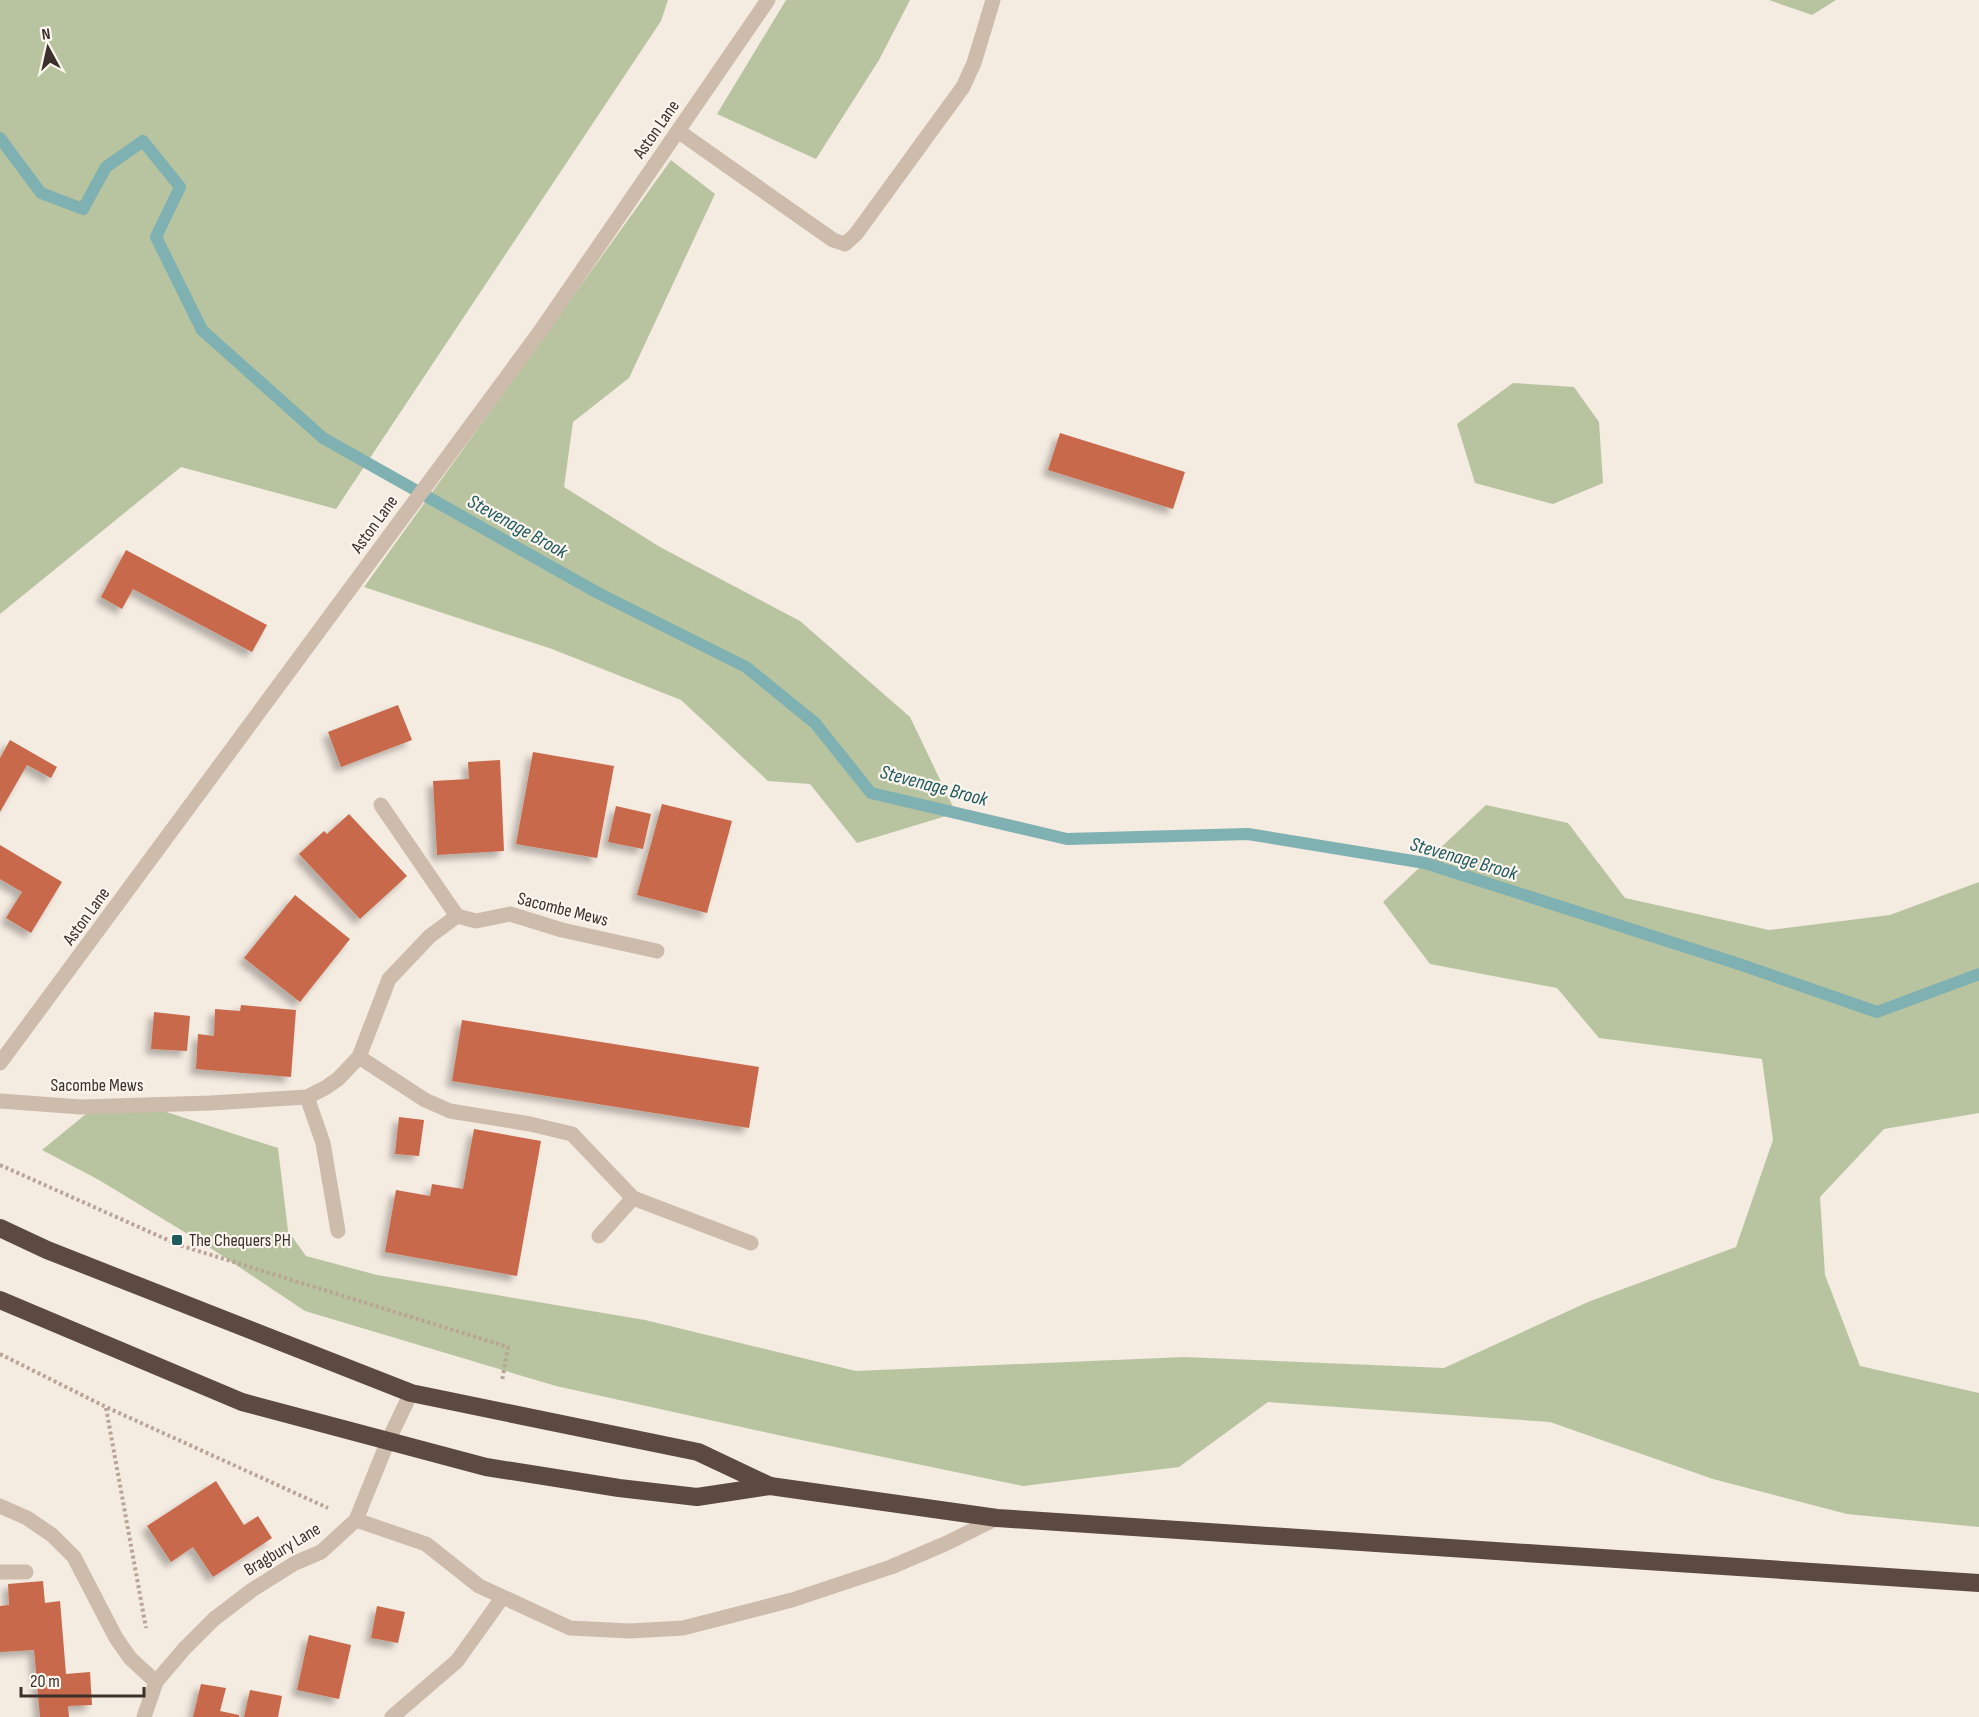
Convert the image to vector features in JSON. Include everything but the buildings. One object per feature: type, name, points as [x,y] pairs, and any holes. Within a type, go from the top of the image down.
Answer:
[{"type":"highway","points":[[0,1228],[47,1250],[411,1394],[698,1452],[770,1486]]},
{"type":"highway","points":[[0,1300],[242,1402],[486,1467],[686,1496],[697,1497],[770,1486],[997,1518],[1979,1583]]},
{"type":"street","name":"Aston Lane","points":[[0,1064],[539,333],[768,0]]},
{"type":"street","points":[[678,131],[833,240],[845,244],[856,234],[963,87],[974,63],[993,0]]},
{"type":"street","points":[[381,805],[457,916]]},
{"type":"street","name":"Sacombe Mews","points":[[0,1101],[81,1107],[307,1097],[338,1079],[359,1057],[389,979],[430,936],[457,916],[476,921],[510,914],[562,930],[657,951]]},
{"type":"street","points":[[359,1057],[425,1100],[450,1111],[530,1124],[572,1134],[633,1198],[751,1243]]},
{"type":"street","points":[[307,1097],[323,1143],[338,1231]]},
{"type":"street","points":[[599,1236],[633,1198]]},
{"type":"street","name":"Bragbury Lane","points":[[144,1717],[156,1682],[214,1619],[252,1590],[296,1563],[321,1552],[356,1520],[388,1442],[411,1394]]},
{"type":"street","points":[[0,1506],[27,1518],[52,1535],[74,1557],[116,1638],[130,1658],[156,1682]]},
{"type":"street","points":[[356,1520],[426,1544],[479,1586],[570,1628],[630,1631],[683,1628],[792,1600],[891,1567],[997,1518]]},
{"type":"street","points":[[0,1572],[26,1572]]},
{"type":"street","points":[[392,1717],[457,1661],[502,1598]]},
{"type":"path","points":[[0,1165],[179,1245],[508,1347],[501,1386]]},
{"type":"path","points":[[0,1354],[106,1407],[356,1520]]},
{"type":"path","points":[[106,1407],[147,1633]]},
{"type":"green space","points":[[0,0],[668,0],[661,21],[336,509],[181,467],[0,614]]},
{"type":"green space","points":[[786,0],[910,0],[879,60],[816,159],[717,114]]},
{"type":"green space","points":[[1769,0],[1836,0],[1812,15]]},
{"type":"green space","points":[[671,160],[715,194],[629,378],[573,422],[564,487],[660,547],[800,621],[910,717],[956,813],[857,843],[810,784],[768,781],[681,700],[552,649],[364,587]]},
{"type":"green space","points":[[1513,383],[1574,387],[1599,422],[1603,483],[1553,504],[1475,483],[1457,424]]},
{"type":"green space","points":[[1486,805],[1568,823],[1625,898],[1769,930],[1890,915],[1979,882],[1979,1113],[1884,1129],[1820,1197],[1825,1275],[1860,1366],[1979,1393],[1979,1527],[1847,1514],[1713,1479],[1550,1422],[1268,1402],[1179,1467],[1023,1486],[556,1386],[305,1311],[209,1247],[99,1180],[42,1150],[92,1109],[154,1108],[278,1148],[288,1231],[306,1256],[377,1275],[645,1320],[856,1371],[1184,1357],[1444,1368],[1588,1302],[1736,1247],[1773,1140],[1762,1059],[1599,1038],[1557,988],[1430,964],[1383,902]]},
{"type":"waterway","name":"Stevenage Brook","points":[[0,138],[41,193],[83,209],[106,167],[143,141],[180,187],[156,237],[202,330],[323,438],[598,593],[746,667],[815,723],[871,793],[1067,839],[1248,834],[1425,863],[1742,965],[1877,1012],[1979,974]]},
{"type":"place","name":"The Chequers PH","points":[[177,1240]]}]
